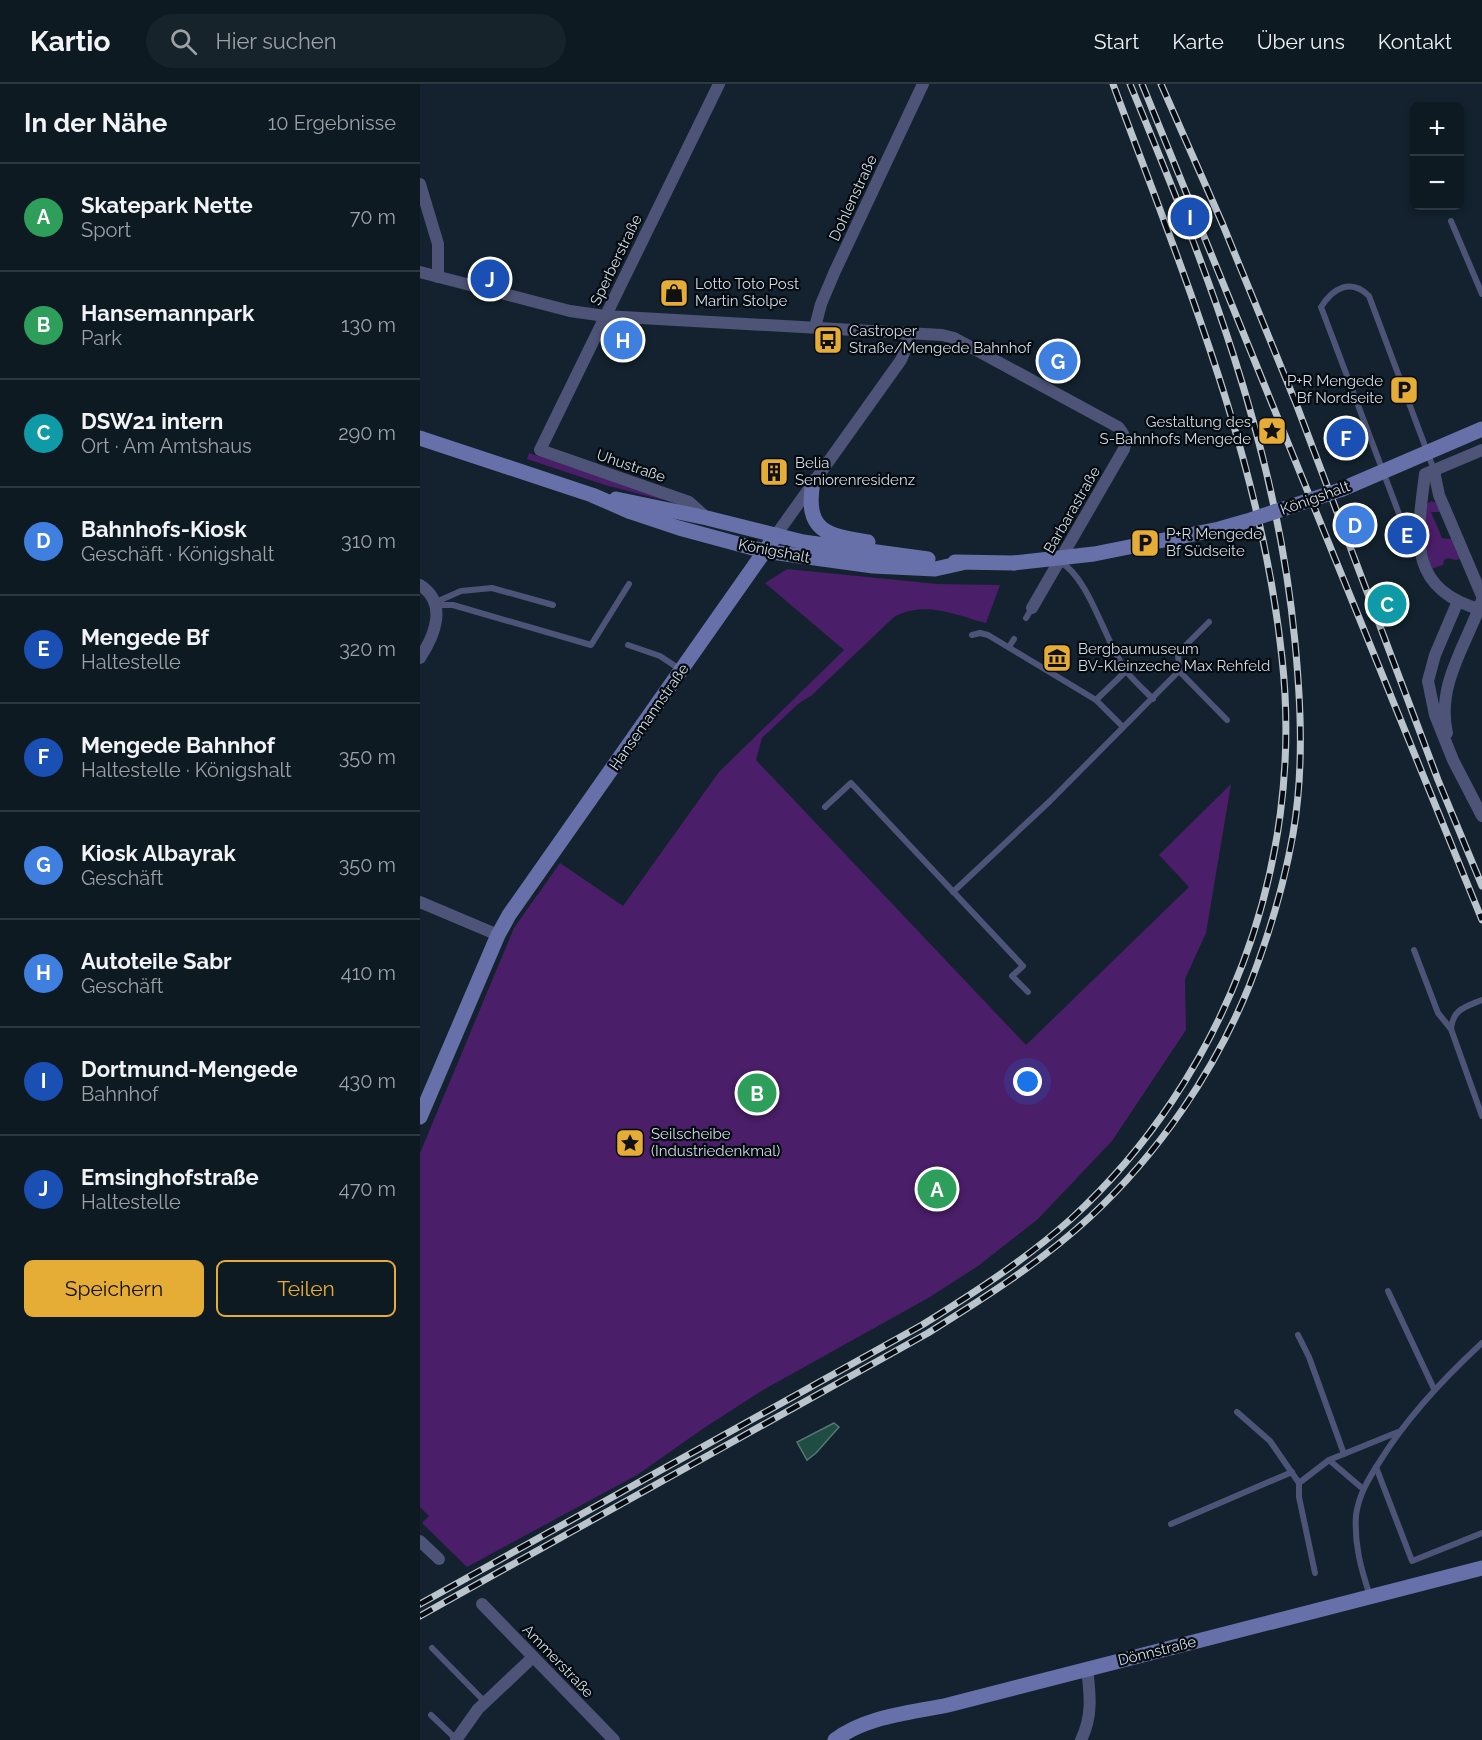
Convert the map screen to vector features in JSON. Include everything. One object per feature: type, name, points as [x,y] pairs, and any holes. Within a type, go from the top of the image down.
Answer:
[{"type":"main road","name":"Königshalt","points":[[592,495],[707,518],[803,542],[856,551],[962,563],[1014,563],[1104,552],[1219,529],[1247,521],[1340,490],[1482,429]]},
{"type":"main road","name":"Königshalt","points":[[420,438],[592,495],[631,512],[679,528],[764,551],[873,566],[935,568],[962,563]]},
{"type":"main road","points":[[813,482],[810,498],[812,513],[817,523],[832,536],[908,549],[962,563]]},
{"type":"main road","name":"Hansemannstraße","points":[[420,1117],[498,935],[509,915],[776,534]]},
{"type":"main road","name":"Dönnstraße","points":[[835,1740],[873,1721],[948,1705],[1482,1568]]},
{"type":"street","name":"Sperberstraße","points":[[540,450],[719,84]]},
{"type":"street","name":"Dohlenstraße","points":[[815,327],[821,304],[835,271],[923,84]]},
{"type":"street","points":[[420,184],[438,244],[438,277]]},
{"type":"street","points":[[420,272],[570,311],[605,316],[908,334]]},
{"type":"street","name":"Barbarastraße","points":[[908,334],[942,335],[954,338],[1118,427],[1124,434],[1126,442],[1124,449],[1029,613]]},
{"type":"street","name":"Hansemannstraße","points":[[776,534],[901,360],[908,334]]},
{"type":"street","name":"Uhustraße","points":[[540,450],[689,502],[707,518]]},
{"type":"street","points":[[1481,604],[1458,601],[1430,580],[1420,553],[1419,528],[1425,474],[1482,450]]},
{"type":"street","points":[[1434,471],[1439,495],[1481,604],[1450,675],[1444,698],[1445,726],[1453,760]]},
{"type":"street","points":[[1422,497],[1432,494],[1439,495]]},
{"type":"street","points":[[420,585],[428,590],[436,603],[438,621],[420,658]]},
{"type":"street","points":[[1458,601],[1435,655],[1428,681],[1435,715],[1453,760],[1482,816]]},
{"type":"street","points":[[420,902],[498,935]]},
{"type":"street","points":[[420,1541],[439,1559]]},
{"type":"street","name":"Ammerstraße","points":[[482,1604],[614,1740]]},
{"type":"street","points":[[456,1740],[485,1702],[533,1657]]},
{"type":"street","points":[[1081,1740],[1090,1716],[1091,1700],[1087,1668]]},
{"type":"lane","points":[[1451,221],[1482,294]]},
{"type":"lane","points":[[1420,553],[1407,535],[1321,307],[1329,295],[1351,285],[1360,288],[1369,296],[1434,471]]},
{"type":"lane","points":[[1060,561],[1080,580],[1100,624],[1126,671],[1153,699]]},
{"type":"lane","points":[[436,603],[453,605],[591,645],[629,584]]},
{"type":"lane","points":[[436,603],[461,591],[492,588],[553,605]]},
{"type":"lane","points":[[1209,622],[1178,654],[1179,671],[1227,720]]},
{"type":"lane","points":[[972,635],[980,633],[988,635],[1096,700],[1123,727]]},
{"type":"lane","points":[[1009,647],[1014,639]]},
{"type":"lane","points":[[628,645],[660,656],[682,671]]},
{"type":"lane","points":[[1096,700],[1126,671]]},
{"type":"lane","points":[[953,892],[1043,807],[1179,671]]},
{"type":"lane","points":[[825,807],[851,783],[1023,966],[1012,976],[1028,992]]},
{"type":"lane","points":[[1414,950],[1438,1013],[1451,1029],[1482,1116]]},
{"type":"lane","points":[[1451,1029],[1456,1013],[1463,1007],[1482,1000]]},
{"type":"lane","points":[[1388,1291],[1434,1389]]},
{"type":"lane","points":[[1298,1335],[1309,1358],[1344,1454]]},
{"type":"lane","points":[[1371,1596],[1356,1544],[1356,1514],[1362,1488],[1399,1432],[1434,1389],[1481,1346]]},
{"type":"lane","points":[[1237,1412],[1270,1441],[1299,1483],[1299,1497],[1315,1574]]},
{"type":"lane","points":[[1299,1483],[1329,1460],[1399,1432]]},
{"type":"lane","points":[[1329,1460],[1353,1478],[1362,1488]]},
{"type":"lane","points":[[1376,1467],[1412,1561],[1482,1533]]},
{"type":"lane","points":[[1171,1524],[1292,1472]]},
{"type":"lane","points":[[432,1648],[485,1702]]},
{"type":"lane","points":[[431,1715],[456,1740]]},
{"type":"shaded area","points":[[529,453],[664,498],[663,500],[605,485],[527,459]]},
{"type":"shaded area","points":[[1431,501],[1437,503],[1440,512],[1431,512],[1442,538],[1452,539],[1460,559],[1448,558],[1444,560],[1443,565],[1431,569],[1425,544],[1426,505]]},
{"type":"shaded area","points":[[787,569],[938,584],[1000,585],[986,623],[928,609],[905,612],[894,617],[812,695],[798,704],[762,738],[756,760],[1026,1045],[1189,887],[1159,855],[1231,784],[1206,933],[1185,979],[1186,1030],[1112,1141],[1038,1219],[978,1266],[930,1297],[763,1390],[637,1475],[467,1567],[422,1523],[429,1516],[420,1507],[420,1153],[514,928],[560,863],[623,906],[719,772],[844,650],[765,583]]},
{"type":"shaded area","points":[[834,1423],[839,1427],[807,1460],[797,1442]]},
{"type":"railway","points":[[420,1604],[922,1325],[1017,1262],[1071,1219],[1125,1163],[1172,1101],[1212,1034],[1243,963],[1266,889],[1280,813],[1286,736],[1282,658],[1272,584],[1237,438],[1191,295],[1113,84]]},
{"type":"railway","points":[[420,1616],[928,1333],[1032,1265],[1090,1217],[1139,1166],[1162,1138],[1202,1079],[1236,1016],[1270,928],[1293,834],[1300,762],[1299,690],[1295,642],[1286,568],[1272,496],[1234,357],[1211,288],[1130,84]]},
{"type":"railway","points":[[1142,84],[1482,920]]},
{"type":"railway","points":[[1161,84],[1223,225],[1297,406],[1438,780],[1482,886]]},
{"type":"place","name":"Dortmund-Mengede","points":[[1190,217]]},
{"type":"place","name":"Emsinghofstraße","points":[[490,279]]},
{"type":"place","name":"Lotto Toto Post Martin Stolpe","points":[[674,293]]},
{"type":"place","name":"Autoteile Sabr","points":[[623,340]]},
{"type":"place","name":"Castroper Straße/Mengede Bahnhof","points":[[828,340]]},
{"type":"place","name":"Kiosk Albayrak","points":[[1058,361]]},
{"type":"place","name":"P+R Mengede Bf Nordseite","points":[[1404,390]]},
{"type":"place","name":"Gestaltung des S-Bahnhofs Mengede","points":[[1272,431]]},
{"type":"place","name":"Mengede Bahnhof","points":[[1346,438]]},
{"type":"place","name":"Belia Seniorenresidenz","points":[[774,472]]},
{"type":"place","name":"Bahnhofs-Kiosk","points":[[1355,525]]},
{"type":"place","name":"Mengede Bf","points":[[1407,535]]},
{"type":"place","name":"P+R Mengede Bf Südseite","points":[[1145,543]]},
{"type":"place","name":"DSW21 intern","points":[[1387,604]]},
{"type":"place","name":"Bergbaumuseum BV-Kleinzeche Max Rehfeld","points":[[1057,658]]},
{"type":"place","name":"Hansemannpark","points":[[757,1093]]},
{"type":"place","name":"Seilscheibe (Industriedenkmal)","points":[[630,1143]]},
{"type":"place","name":"Skatepark Nette","points":[[937,1189]]}]
